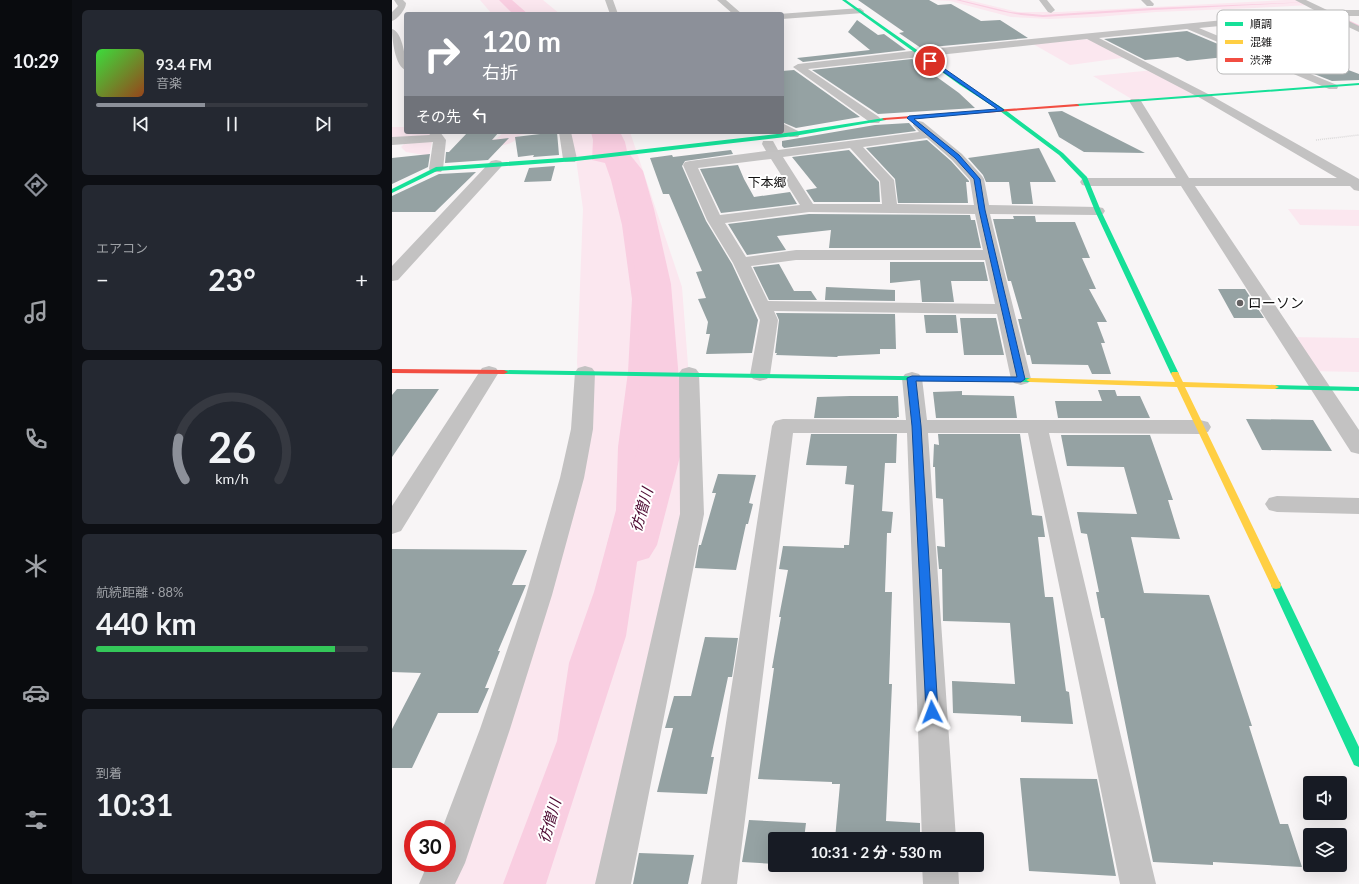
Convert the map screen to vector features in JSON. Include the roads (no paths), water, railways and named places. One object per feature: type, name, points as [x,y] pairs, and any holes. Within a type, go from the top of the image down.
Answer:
[{"type":"street","points":[[392,18],[402,6],[402,3],[398,0]]},
{"type":"street","points":[[609,0],[613,12]]},
{"type":"street","points":[[721,0],[736,12]]},
{"type":"street","points":[[844,0],[962,84],[1002,110],[1061,154],[1085,178],[1098,210],[1179,383],[1359,761]]},
{"type":"street","points":[[1043,0],[1051,10]]},
{"type":"street","points":[[1299,0],[1320,10]]},
{"type":"street","points":[[784,16],[860,10]]},
{"type":"street","points":[[875,120],[798,67],[920,53],[1217,23]]},
{"type":"street","points":[[1349,24],[1359,29]]},
{"type":"street","points":[[1188,26],[1217,38]]},
{"type":"street","points":[[1088,36],[1206,96],[1357,184]]},
{"type":"street","points":[[396,39],[404,61]]},
{"type":"street","points":[[1302,74],[1333,87]]},
{"type":"street","points":[[392,191],[436,169],[573,159],[764,138],[875,120],[1359,84]]},
{"type":"street","points":[[1135,101],[1185,182],[1359,447]]},
{"type":"street","points":[[909,118],[957,156],[977,179],[982,210],[1021,379]]},
{"type":"street","points":[[784,129],[794,134]]},
{"type":"street","points":[[566,134],[573,159]]},
{"type":"street","points":[[760,375],[769,320],[741,263],[716,220],[690,166],[930,134]]},
{"type":"street","points":[[392,141],[436,135],[440,140],[436,169]]},
{"type":"street","points":[[764,138],[776,154],[809,208]]},
{"type":"street","points":[[853,144],[887,180],[890,209]]},
{"type":"street","points":[[392,276],[496,164]]},
{"type":"street","points":[[1087,182],[1357,184]]},
{"type":"street","points":[[716,220],[809,208],[1098,210]]},
{"type":"street","points":[[741,263],[796,255],[992,255]]},
{"type":"street","points":[[763,306],[1005,309]]},
{"type":"street","points":[[392,371],[685,373],[1021,379],[1359,389]]},
{"type":"street","points":[[392,525],[488,372]]},
{"type":"street","points":[[456,837],[540,595],[575,464],[582,429],[588,372]]},
{"type":"street","points":[[613,884],[692,514],[685,373]]},
{"type":"street","points":[[912,378],[917,426],[939,832]]},
{"type":"street","points":[[719,884],[783,426],[1200,427]]},
{"type":"street","points":[[1037,427],[1138,884]]},
{"type":"street","points":[[1277,504],[1359,506]]},
{"type":"street","points":[[437,884],[442,872]]},
{"type":"street","points":[[940,872],[941,884]]},
{"type":"water","points":[[499,0],[512,0],[526,12],[511,12]]},
{"type":"water","points":[[592,134],[609,134],[616,154],[627,167],[642,217],[655,310],[660,392],[648,489],[626,636],[546,884],[503,884],[557,741],[569,663],[594,592],[616,510],[618,447],[628,372],[632,299],[622,225],[611,180],[605,163],[592,160],[593,140]]},
{"type":"waterway","points":[[957,0],[1000,11],[1043,16],[1153,9],[1310,2]]},
{"type":"waterway","points":[[1349,21],[1359,26]]},
{"type":"waterway","name":"彷僧川","points":[[609,134],[613,142],[615,152],[630,171],[640,209],[654,284],[660,392],[661,445],[632,545]]},
{"type":"place","name":"ローソン","points":[[1240,303]]},
{"type":"district","name":"下本郷","points":[[767,182]]}]
